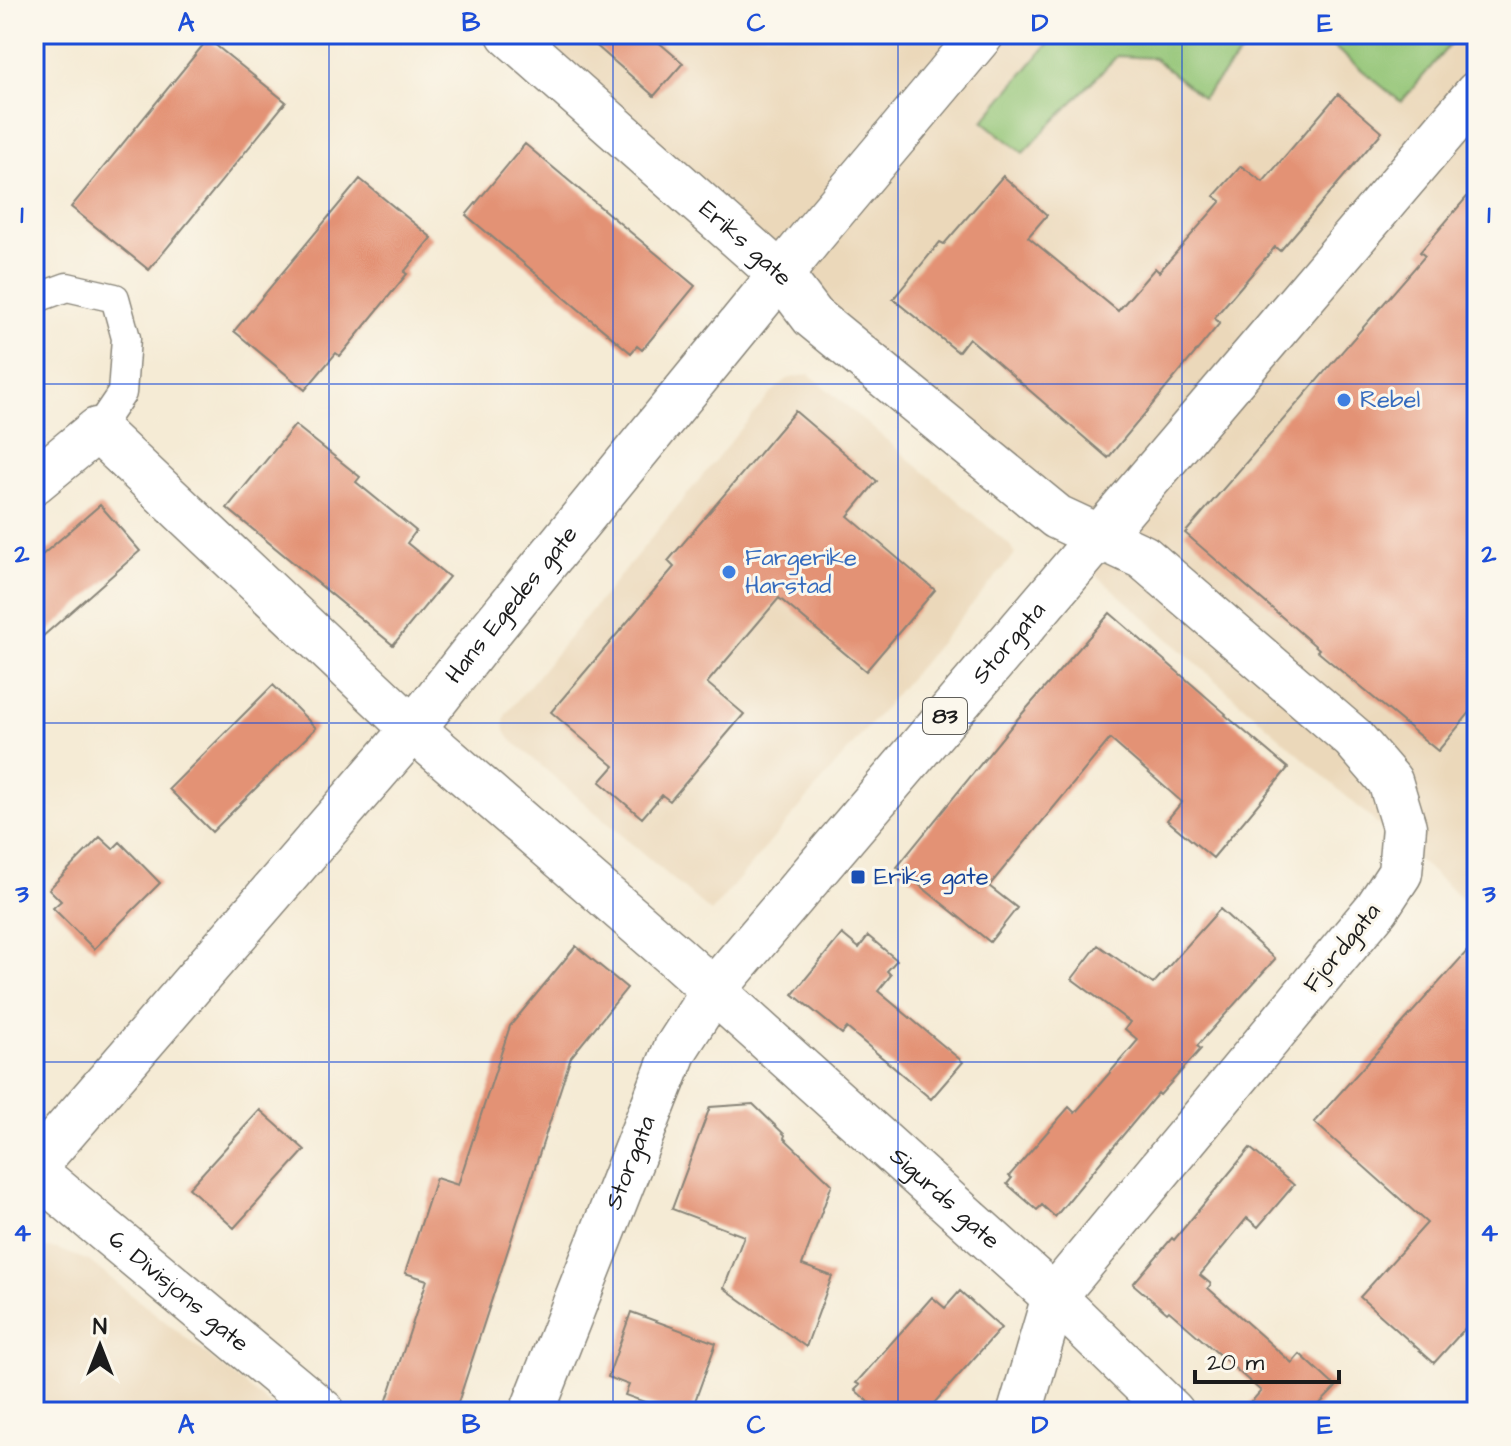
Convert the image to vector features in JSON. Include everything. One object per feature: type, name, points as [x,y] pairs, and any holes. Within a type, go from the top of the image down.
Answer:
[{"type":"main road","name":"Eriks gate","points":[[509,34],[781,275],[813,317],[1057,517],[1097,538]]},
{"type":"main road","name":"Hans Egedes gate","points":[[34,1169],[413,729],[781,275],[982,34]]},
{"type":"main road","name":"Storgata","points":[[532,1412],[675,1050],[713,991],[1477,93]]},
{"type":"main road","name":"Sigurds gate","points":[[97,430],[413,729],[463,769],[1054,1297],[1172,1412]]},
{"type":"main road","points":[[34,482],[97,430]]},
{"type":"main road","name":"Fjordgata","points":[[1020,1412],[1054,1297],[1377,908],[1400,873],[1404,827],[1390,781],[1353,738],[1143,557],[1097,538]]},
{"type":"main road","name":"6. Divisjons gate","points":[[34,1169],[323,1412]]},
{"type":"lane","points":[[34,299],[67,287],[115,298],[126,338],[122,393],[97,430]]},
{"type":"shaded area","points":[[485,34],[1477,34],[1477,912]]},
{"type":"shaded area","points":[[809,374],[1012,547],[1015,554],[711,912],[510,739],[504,720],[770,394],[787,379]]},
{"type":"shaded area","points":[[34,1247],[58,1249],[89,1261],[279,1412],[34,1412]]},
{"type":"green space","points":[[1056,34],[1257,34],[1203,98],[1154,58],[1117,56],[1023,153],[983,121]]},
{"type":"green space","points":[[1318,34],[1459,34],[1401,102]]},
{"type":"building","points":[[583,34],[649,34],[683,63],[654,96]]},
{"type":"building","points":[[208,39],[286,102],[149,270],[71,207]]},
{"type":"building","points":[[1338,94],[1382,132],[1280,251],[1275,247],[1214,318],[1220,323],[1108,458],[969,338],[958,352],[893,299],[940,242],[944,244],[1003,176],[1047,215],[1028,237],[1118,311],[1155,268],[1159,272],[1221,201],[1214,196],[1241,166],[1263,182]]},
{"type":"building","points":[[525,144],[695,286],[642,350],[637,346],[631,353],[466,215]]},
{"type":"building","points":[[360,179],[432,238],[404,272],[407,274],[340,356],[336,353],[305,390],[234,331]]},
{"type":"building","points":[[1477,185],[1477,704],[1438,751],[1317,651],[1319,649],[1185,533],[1425,256],[1420,252]]},
{"type":"building","points":[[795,411],[877,481],[848,516],[935,590],[866,671],[779,598],[707,683],[744,714],[670,801],[662,795],[642,818],[600,782],[614,766],[551,712],[674,567],[668,561]]},
{"type":"building","points":[[295,425],[360,477],[356,482],[416,531],[407,543],[449,577],[393,645],[227,508]]},
{"type":"building","points":[[100,505],[140,551],[34,644],[34,562]]},
{"type":"building","points":[[1110,613],[1288,768],[1213,858],[1167,820],[1182,802],[1110,739],[989,886],[1017,908],[990,942],[897,867],[1014,723]]},
{"type":"building","points":[[273,685],[316,728],[212,832],[169,789]]},
{"type":"building","points":[[100,837],[113,849],[120,842],[160,883],[94,949],[53,908],[61,901],[49,889]]},
{"type":"building","points":[[1220,909],[1275,959],[1197,1046],[1201,1049],[1160,1095],[1158,1093],[1055,1217],[1042,1205],[1037,1210],[1007,1184],[1012,1178],[1009,1176],[1069,1107],[1075,1113],[1138,1040],[1125,1029],[1130,1022],[1072,979],[1098,945],[1153,984]]},
{"type":"building","points":[[842,934],[859,948],[868,936],[897,960],[887,971],[891,975],[878,991],[963,1062],[931,1099],[847,1028],[842,1034],[793,994]]},
{"type":"building","points":[[1477,940],[1477,1315],[1434,1363],[1360,1297],[1427,1223],[1314,1122]]},
{"type":"building","points":[[576,946],[627,988],[571,1057],[455,1412],[383,1412],[427,1280],[405,1273],[436,1178],[458,1185],[510,1026]]},
{"type":"building","points":[[753,1104],[832,1184],[802,1265],[832,1276],[806,1347],[724,1288],[744,1236],[672,1209],[710,1107]]},
{"type":"building","points":[[260,1110],[305,1150],[234,1228],[189,1188]]},
{"type":"building","points":[[1250,1148],[1294,1185],[1258,1227],[1247,1218],[1200,1275],[1211,1284],[1208,1288],[1292,1363],[1300,1354],[1336,1387],[1312,1412],[1242,1412],[1261,1391],[1133,1284]]},
{"type":"building","points":[[960,1291],[1001,1328],[926,1412],[880,1412],[855,1390],[860,1385],[856,1383],[932,1297],[945,1308]]},
{"type":"building","points":[[631,1312],[716,1343],[691,1412],[672,1412],[625,1395],[629,1385],[608,1377]]},
{"type":"place","name":"Rebel","points":[[1344,400]]},
{"type":"place","name":"Fargerike Harstad","points":[[729,572]]},
{"type":"place","name":"Eriks gate","points":[[858,877]]}]
